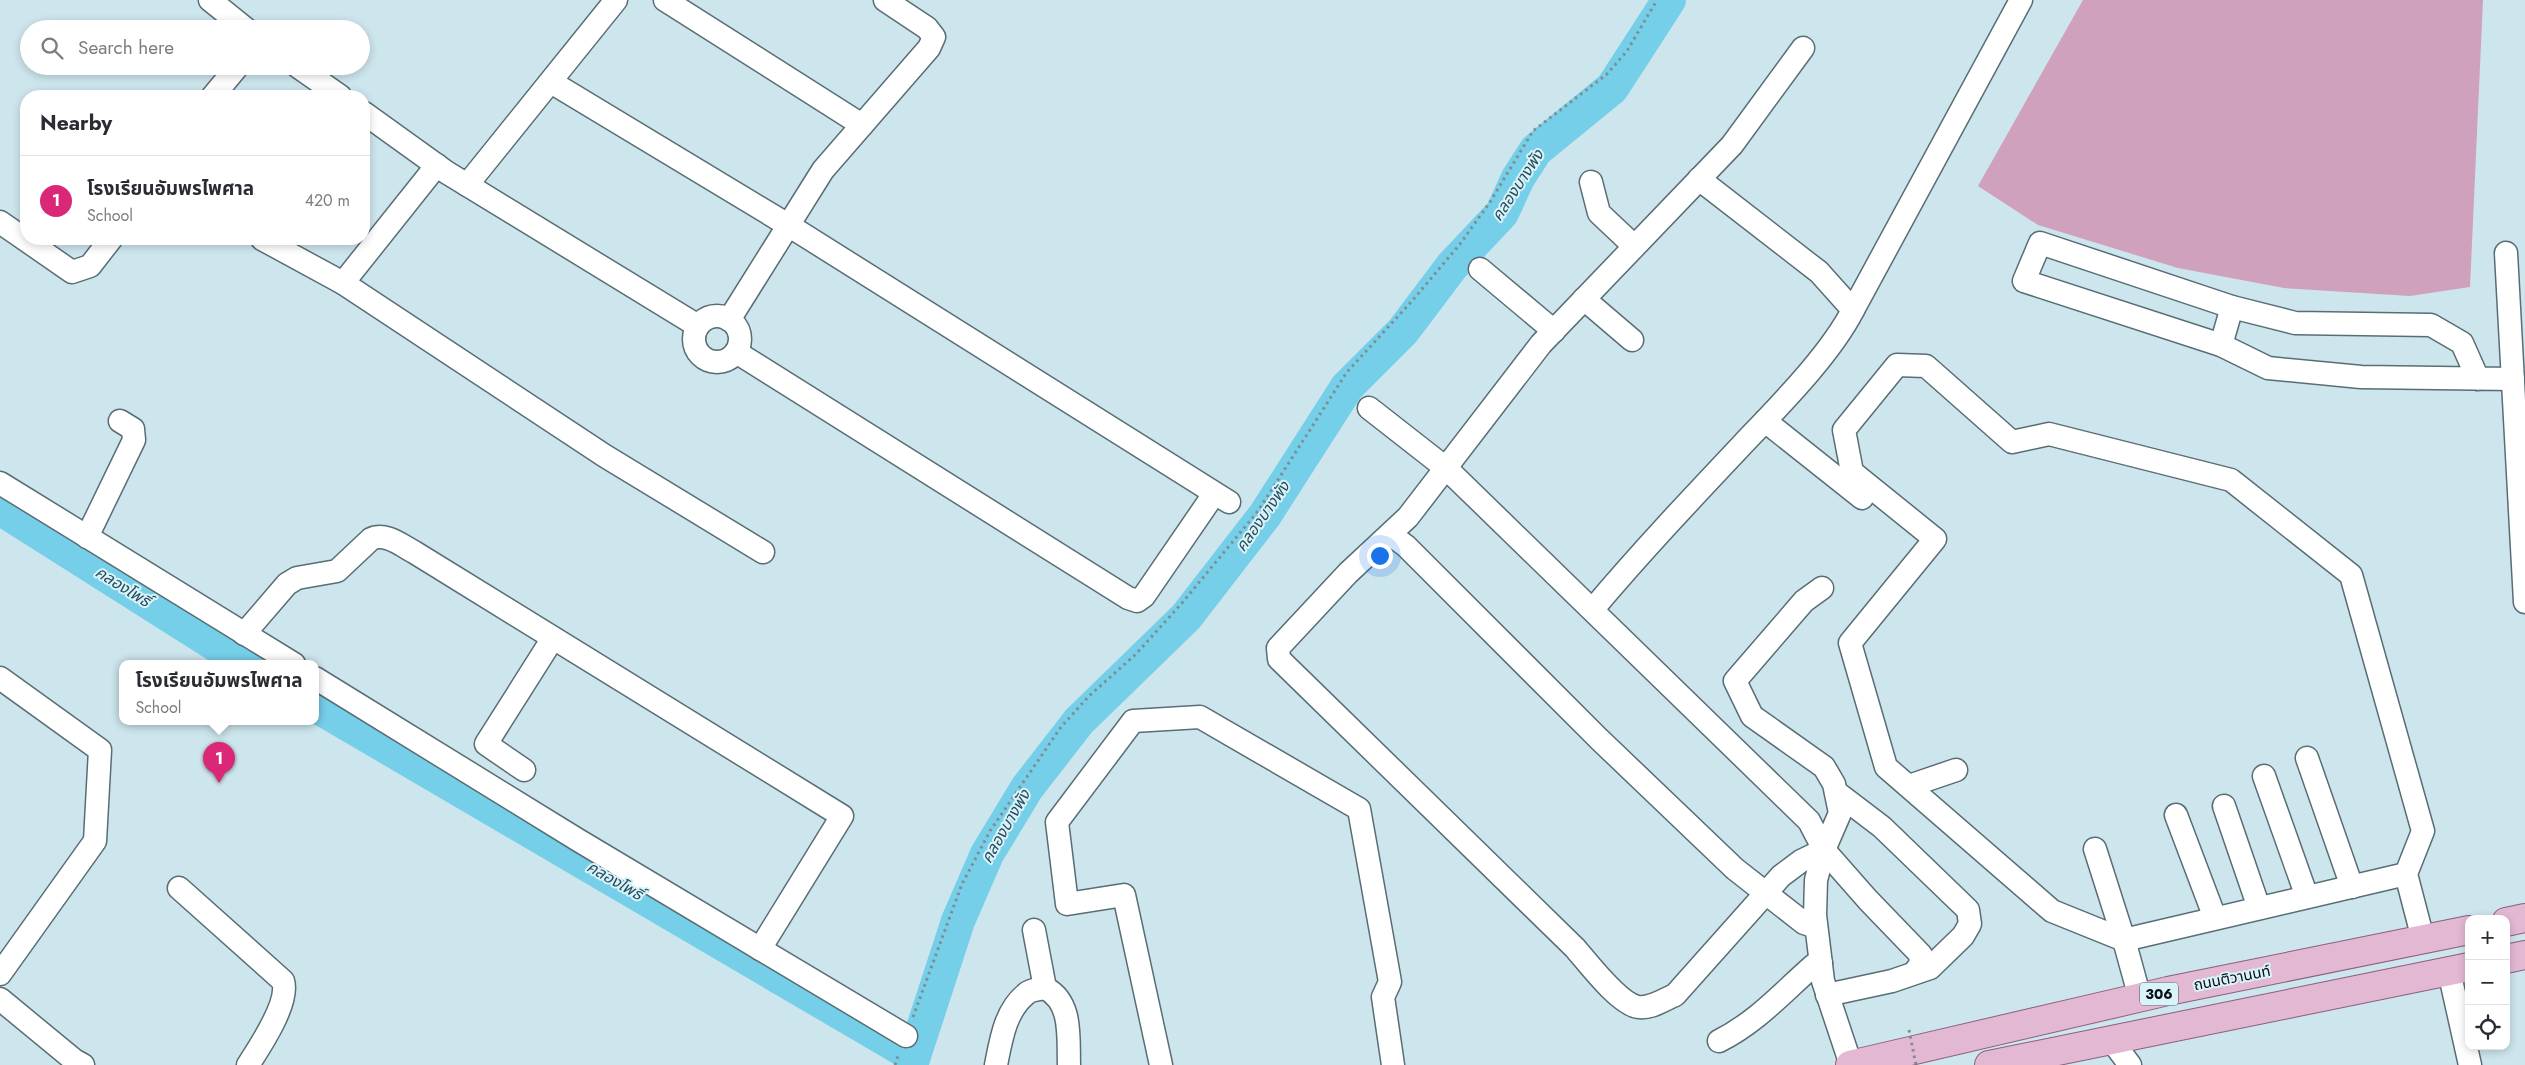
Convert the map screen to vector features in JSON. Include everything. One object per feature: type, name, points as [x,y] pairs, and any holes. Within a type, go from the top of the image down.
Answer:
[{"type":"main road","points":[[2510,921],[2525,918]]},
{"type":"main road","name":"ถนนติวานนท์","points":[[1851,1065],[2140,998],[2465,931]]},
{"type":"main road","points":[[2510,958],[2525,955]]},
{"type":"main road","name":"306","points":[[1989,1065],[2459,969]]},
{"type":"street","points":[[210,0],[235,20]]},
{"type":"street","points":[[467,185],[616,0]]},
{"type":"street","points":[[666,0],[862,125]]},
{"type":"street","points":[[729,320],[823,170],[929,48],[934,37],[927,28],[885,0]]},
{"type":"street","points":[[1592,609],[1658,532],[1764,421],[1843,330],[2021,0]]},
{"type":"street","points":[[1803,48],[1732,145],[1541,344],[1447,469],[1408,517],[1391,535],[1348,573],[1278,648],[1278,659],[1574,948],[1620,998],[1637,1007],[1653,1006],[1675,995],[1764,892],[1800,861],[1824,850]]},
{"type":"street","points":[[218,90],[230,75]]},
{"type":"street","points":[[310,75],[331,90]]},
{"type":"street","points":[[550,82],[788,225],[1222,498],[1144,596],[1137,600],[1128,598],[736,352]]},
{"type":"street","points":[[370,117],[467,185],[698,326]]},
{"type":"street","points":[[344,283],[437,165]]},
{"type":"street","points":[[1699,179],[1819,272],[1853,310]]},
{"type":"street","points":[[1591,182],[1598,213],[1634,246]]},
{"type":"street","points":[[0,222],[20,236]]},
{"type":"street","points":[[2478,379],[2462,343],[2431,325],[2295,323],[2232,307],[2040,243],[2024,281],[2221,345],[2268,368],[2361,377],[2478,379],[2513,379]]},
{"type":"street","points":[[33,245],[72,272],[90,266],[106,245]]},
{"type":"street","points":[[273,245],[344,283],[605,456],[763,552]]},
{"type":"street","points":[[2506,253],[2513,379],[2522,480],[2525,602]]},
{"type":"street","points":[[1480,269],[1554,331]]},
{"type":"street","points":[[1584,299],[1632,340]]},
{"type":"street","points":[[2221,345],[2232,307]]},
{"type":"street","points":[[712,317],[729,320],[739,334],[736,352],[722,361],[710,361],[704,358],[695,344],[698,326],[712,317]]},
{"type":"street","points":[[2406,874],[2124,940],[2052,911],[1886,766],[1850,643],[1935,539],[1852,472],[1844,430],[1897,365],[1926,366],[2012,442],[2048,434],[2231,480],[2351,576],[2423,831],[2406,874],[2423,939]]},
{"type":"street","points":[[1368,408],[1447,469],[1810,821],[1824,850],[1868,900],[1921,955],[1920,965],[1914,973]]},
{"type":"street","points":[[87,537],[134,440],[133,429],[120,421]]},
{"type":"street","points":[[1764,421],[1868,504]]},
{"type":"street","points":[[0,483],[287,660]]},
{"type":"street","points":[[1391,535],[1406,546],[1599,739],[1735,869],[1804,923],[1816,927]]},
{"type":"street","points":[[244,634],[287,584],[297,578],[337,571],[371,539],[377,536],[386,537],[414,552],[842,816],[760,949]]},
{"type":"street","points":[[1822,588],[1804,601],[1735,681],[1752,716],[1824,767],[1836,792],[1840,813],[1824,850],[1816,880],[1816,927],[1827,995],[1851,1065]]},
{"type":"street","points":[[524,770],[486,744],[553,638]]},
{"type":"street","points":[[0,678],[100,750],[95,841],[0,974]]},
{"type":"street","points":[[319,680],[578,840],[906,1036]]},
{"type":"street","points":[[1161,1065],[1124,895],[1067,904],[1057,822],[1133,721],[1200,717],[1359,809],[1390,982],[1383,997],[1393,1065]]},
{"type":"street","points":[[2307,758],[2352,887]]},
{"type":"street","points":[[1909,786],[1956,770]]},
{"type":"street","points":[[2264,776],[2307,897]]},
{"type":"street","points":[[1827,995],[1892,981],[1930,968],[1963,936],[1970,924],[1968,910],[1882,827],[1836,792]]},
{"type":"street","points":[[2224,806],[2259,908]]},
{"type":"street","points":[[2176,815],[2216,918]]},
{"type":"street","points":[[2095,849],[2140,998]]},
{"type":"street","points":[[179,888],[283,981],[284,991],[270,1032],[248,1065]]},
{"type":"street","points":[[1034,930],[1045,988]]},
{"type":"street","points":[[1719,1041],[1741,1030],[1768,1009],[1814,965],[1821,963]]},
{"type":"street","points":[[2459,969],[2470,1065]]},
{"type":"street","points":[[996,1065],[1003,1029],[1014,1010],[1027,993],[1045,988],[1052,991],[1068,1019],[1069,1065]]},
{"type":"street","points":[[0,999],[74,1060],[83,1065]]},
{"type":"street","points":[[2112,1041],[2130,1065]]},
{"type":"path","points":[[906,1036],[939,953],[962,884],[990,831],[1061,727],[1089,696],[1142,647],[1258,511],[1347,372],[1412,301],[1460,244],[1490,202],[1533,131],[1607,74],[1628,51],[1657,0]]},
{"type":"path","points":[[1909,1030],[1916,1065]]},
{"type":"path","points":[[895,1065],[897,1060]]},
{"type":"shaded area","points":[[2083,0],[2483,0],[2470,287],[2410,296],[2284,288],[2178,268],[2038,225],[1978,186]]},
{"type":"waterway","name":"คลองบางพัง","points":[[911,1065],[958,921],[987,854],[1027,788],[1079,721],[1186,617],[1265,515],[1347,387],[1403,331],[1452,266],[1502,213],[1518,178],[1536,150],[1612,88],[1669,0]]},
{"type":"waterway","name":"คลองโพธิ์","points":[[0,508],[240,660]]},
{"type":"waterway","name":"คลองโพธิ์","points":[[319,707],[914,1056]]},
{"type":"place","name":"โรงเรียนอัมพรไพศาล","points":[[219,783]]}]
